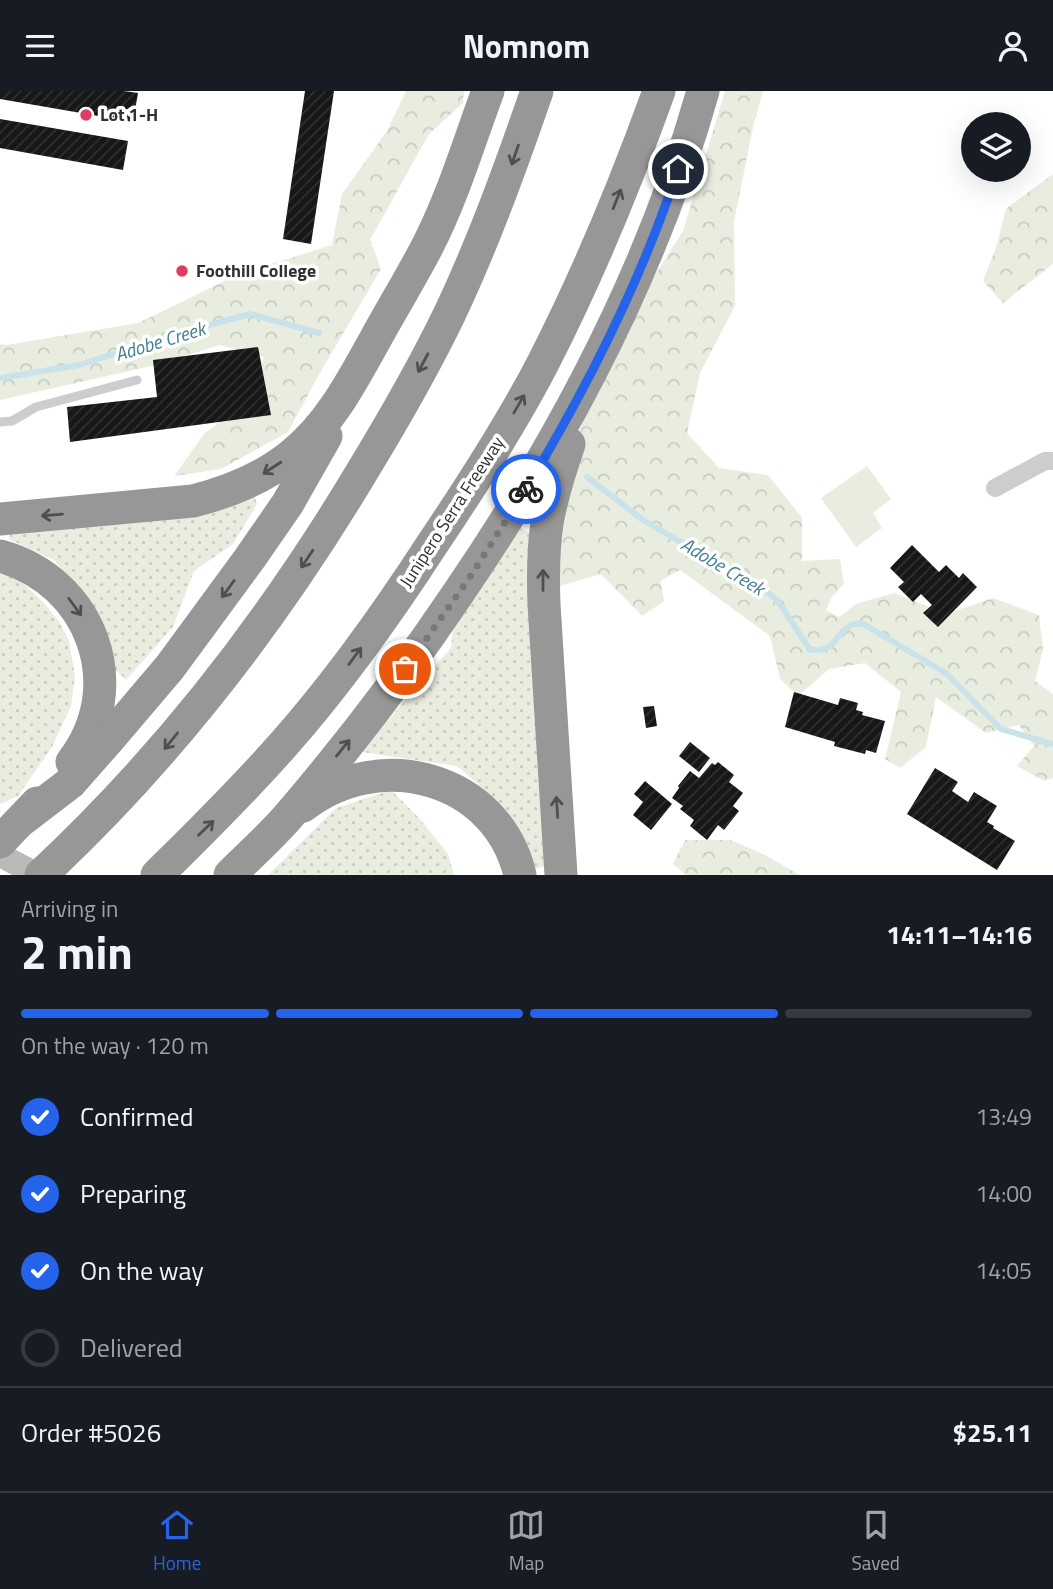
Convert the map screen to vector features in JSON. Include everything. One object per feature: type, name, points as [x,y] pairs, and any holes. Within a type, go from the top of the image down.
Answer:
[{"type":"highway","points":[[0,519],[193,501],[220,494],[267,473],[292,456],[330,415],[351,383],[429,243],[488,91]]},
{"type":"highway","points":[[39,875],[76,842],[159,755],[276,605],[331,523],[395,417],[450,312],[500,198],[537,91]]},
{"type":"highway","name":"Junipero Serra Freeway","points":[[157,875],[220,814],[265,765],[349,665],[479,474],[542,363],[586,271],[659,91]]},
{"type":"highway","points":[[561,875],[544,604],[543,565],[547,524],[556,482],[567,449],[671,192],[703,91]]},
{"type":"highway","points":[[230,875],[285,820],[373,712],[476,567],[560,431],[622,311]]},
{"type":"highway","points":[[23,819],[70,782],[136,707],[204,622],[288,503],[322,446],[351,383]]},
{"type":"highway","points":[[0,556],[30,567],[51,580],[68,597],[82,617],[92,639],[99,663],[100,690],[88,737],[76,758],[0,842]]},
{"type":"highway","points":[[285,820],[311,800],[347,783],[366,777],[411,776],[436,782],[459,792],[480,808],[499,827],[511,847],[520,875]]},
{"type":"main road","points":[[0,855],[39,875]]},
{"type":"street","points":[[995,488],[1045,461],[1053,461]]},
{"type":"lane","points":[[0,422],[12,421],[36,407],[137,380]]},
{"type":"green space","points":[[406,91],[464,91],[463,103],[429,134],[370,240],[381,269],[288,432],[221,469],[174,476],[204,434],[247,402],[264,357],[220,345],[156,365],[0,400],[0,344],[138,323],[239,274],[332,245],[342,194],[387,131]]},
{"type":"green space","points":[[725,91],[763,91],[734,221],[735,306],[700,373],[687,433],[719,468],[768,475],[802,518],[802,561],[840,559],[844,584],[831,598],[826,610],[839,617],[856,604],[894,593],[946,614],[993,598],[1039,615],[1043,649],[1035,681],[1053,694],[1053,778],[1044,781],[1017,766],[1034,746],[1019,725],[986,733],[936,697],[926,747],[900,768],[885,759],[901,692],[865,663],[829,669],[798,696],[780,679],[770,636],[680,570],[660,581],[664,601],[642,616],[601,574],[560,586],[557,504],[584,418],[619,331],[683,231]]},
{"type":"green space","points":[[1053,174],[1053,264],[1003,303],[983,281],[996,248],[1006,209]]},
{"type":"green space","points":[[867,466],[891,499],[873,513],[882,528],[856,547],[821,498]]},
{"type":"green space","points":[[251,485],[257,504],[233,544],[194,571],[173,627],[126,680],[112,666],[94,608],[54,560],[9,539],[12,528]]},
{"type":"green space","points":[[513,524],[531,534],[548,865],[532,870],[526,851],[496,800],[457,766],[362,752],[451,648],[455,608]]},
{"type":"green space","points":[[0,574],[18,578],[60,623],[69,641],[75,676],[71,706],[52,747],[18,796],[0,804]]},
{"type":"green space","points":[[391,790],[419,818],[448,854],[454,875],[268,875],[336,808]]},
{"type":"green space","points":[[685,840],[730,840],[763,854],[800,875],[686,875],[673,864]]},
{"type":"building","points":[[0,91],[138,93],[133,122],[0,99]]},
{"type":"building","points":[[305,91],[334,91],[311,244],[283,239]]},
{"type":"building","points":[[0,119],[128,141],[123,170],[0,148]]},
{"type":"building","points":[[258,347],[271,415],[70,442],[67,407],[157,397],[153,360]]},
{"type":"building","points":[[912,545],[939,572],[946,565],[959,578],[963,573],[977,587],[938,627],[923,613],[932,605],[921,594],[913,602],[898,587],[904,582],[890,568]]},
{"type":"building","points":[[794,692],[838,705],[840,698],[858,703],[856,710],[863,712],[862,715],[885,721],[876,753],[866,750],[865,754],[834,746],[835,742],[785,727]]},
{"type":"building","points":[[654,706],[657,726],[646,728],[643,707]]},
{"type":"building","points":[[690,742],[710,758],[699,772],[679,756]]},
{"type":"building","points":[[718,762],[734,775],[729,782],[743,793],[733,806],[739,811],[724,830],[718,825],[707,840],[690,826],[694,820],[680,809],[683,806],[672,798],[690,771],[699,778],[712,763],[715,765]]},
{"type":"building","points":[[935,768],[958,782],[952,791],[968,802],[974,792],[997,806],[987,822],[1015,841],[997,870],[907,814]]},
{"type":"building","points":[[645,781],[672,804],[651,830],[633,815],[643,802],[634,794]]},
{"type":"waterway","name":"Adobe Creek","points":[[0,378],[79,365],[250,314],[319,333]]},
{"type":"waterway","name":"Adobe Creek","points":[[587,477],[643,520],[761,587],[778,601],[810,650],[830,646],[844,630],[862,623],[947,674],[1001,729],[1053,744]]},
{"type":"way so far","points":[[405,669],[470,577],[526,489]]},
{"type":"place","name":"Lot 1-H","points":[[86,115]]},
{"type":"place","name":"Foothill College","points":[[182,271]]},
{"type":"route","points":[[526,489],[560,431],[622,311],[648,251],[678,169]]}]
